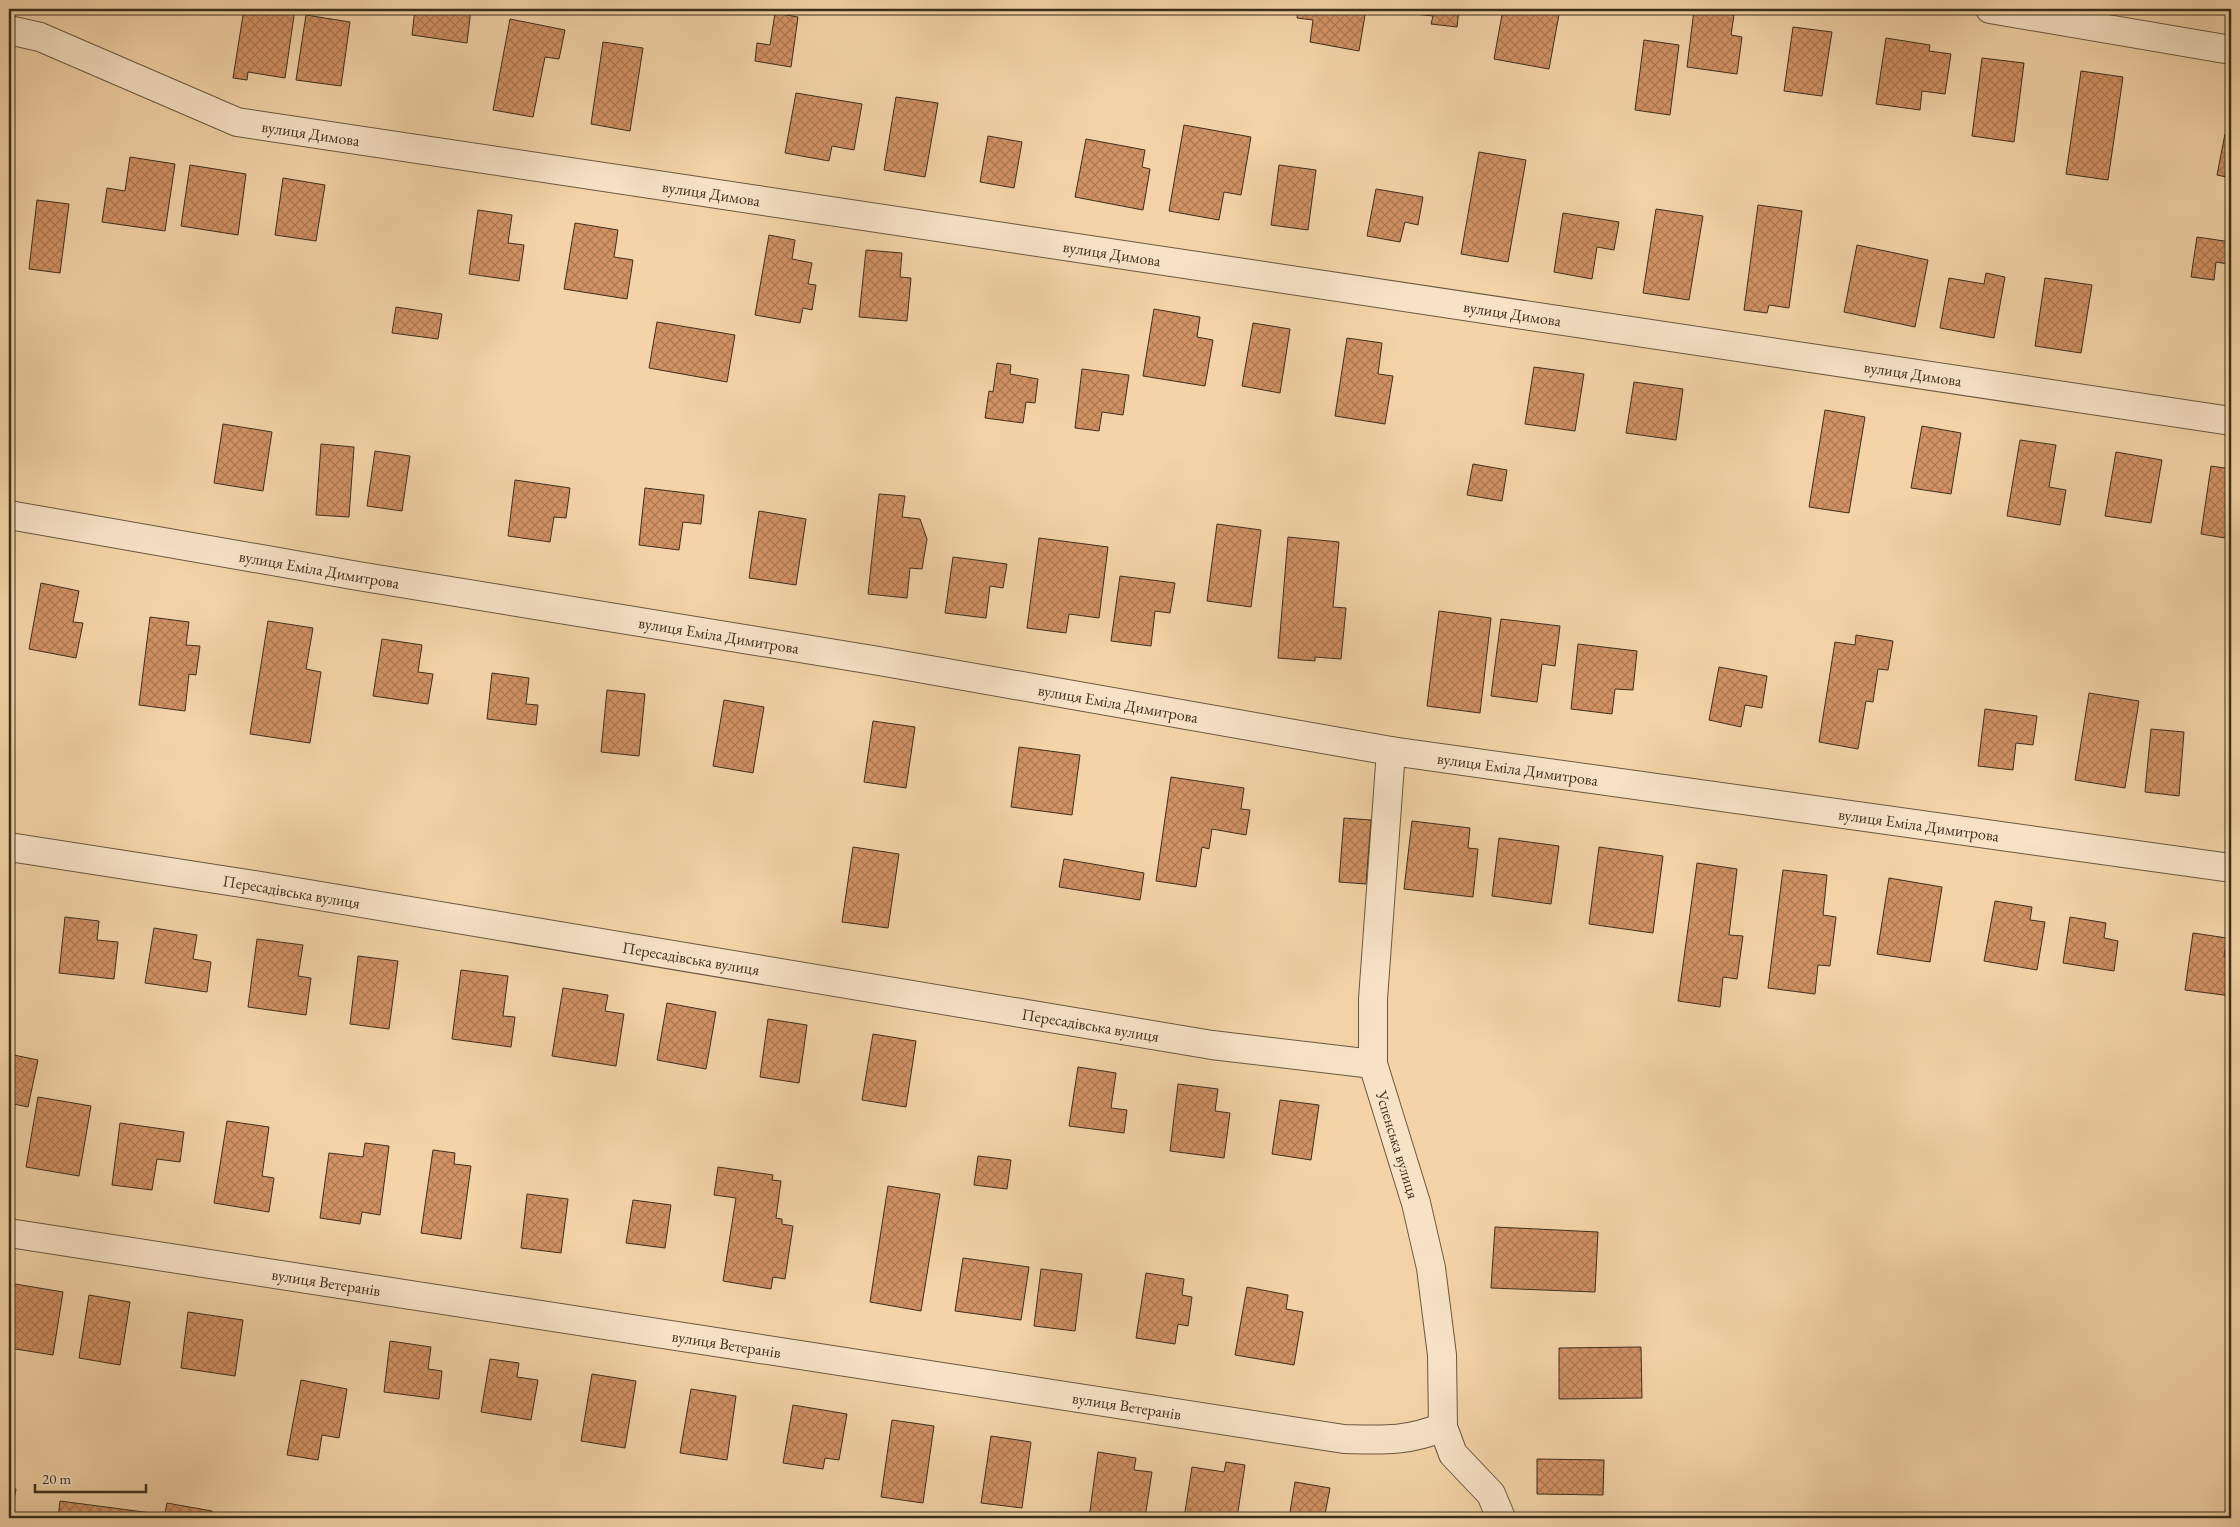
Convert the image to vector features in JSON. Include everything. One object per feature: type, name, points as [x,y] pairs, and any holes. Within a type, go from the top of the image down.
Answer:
[{"type":"street","points":[[1990,9],[2231,50]]},
{"type":"street","name":"вулиця Димова","points":[[9,30],[40,37],[237,122],[2231,421]]},
{"type":"street","name":"вулиця Еміла Димитрова","points":[[9,515],[358,576],[878,661],[1391,751],[2231,868]]},
{"type":"street","name":"Успенська вулиця","points":[[1391,751],[1372,999],[1373,1064],[1416,1203],[1432,1268],[1442,1355],[1442,1427],[1453,1454],[1491,1494],[1501,1518]]},
{"type":"street","name":"Пересадівська вулиця","points":[[9,848],[248,884],[1212,1045],[1373,1064]]},
{"type":"street","name":"вулиця Ветеранів","points":[[9,1233],[1344,1439],[1384,1440],[1418,1437],[1442,1427]]},
{"type":"building","points":[[244,9],[295,9],[285,78],[248,72],[247,80],[233,78]]},
{"type":"building","points":[[415,9],[471,9],[467,43],[412,35]]},
{"type":"building","points":[[1298,9],[1366,9],[1359,51],[1310,42],[1313,20],[1297,18]]},
{"type":"building","points":[[1406,9],[1459,9],[1457,27],[1431,24],[1433,16],[1405,13]]},
{"type":"building","points":[[1503,9],[1560,9],[1549,69],[1494,59]]},
{"type":"building","points":[[1694,10],[1734,15],[1731,35],[1742,37],[1737,74],[1687,67]]},
{"type":"building","points":[[775,13],[798,17],[791,67],[755,61],[757,43],[770,45]]},
{"type":"building","points":[[306,15],[350,22],[341,86],[296,80]]},
{"type":"building","points":[[510,19],[565,30],[559,59],[545,57],[533,117],[493,110]]},
{"type":"building","points":[[1793,27],[1832,32],[1822,96],[1784,91]]},
{"type":"building","points":[[1886,38],[1930,45],[1929,51],[1951,54],[1945,94],[1922,91],[1920,110],[1876,104]]},
{"type":"building","points":[[1644,40],[1679,45],[1670,115],[1635,110]]},
{"type":"building","points":[[603,42],[643,48],[630,131],[591,124]]},
{"type":"building","points":[[1982,58],[2024,63],[2014,142],[1972,136]]},
{"type":"building","points":[[2081,71],[2123,77],[2108,180],[2066,174]]},
{"type":"building","points":[[796,93],[862,104],[854,150],[832,146],[829,161],[785,153]]},
{"type":"building","points":[[896,97],[938,103],[925,177],[884,170]]},
{"type":"building","points":[[1184,125],[1251,137],[1241,195],[1224,192],[1219,220],[1169,211]]},
{"type":"building","points":[[2225,134],[2231,135],[2231,178],[2217,175]]},
{"type":"building","points":[[988,136],[1022,142],[1014,188],[980,182]]},
{"type":"building","points":[[1086,139],[1145,150],[1142,167],[1150,169],[1143,210],[1075,197]]},
{"type":"building","points":[[1479,152],[1526,160],[1508,262],[1461,254]]},
{"type":"building","points":[[130,157],[175,164],[165,231],[102,222],[107,188],[125,191]]},
{"type":"building","points":[[190,165],[246,174],[238,235],[181,226]]},
{"type":"building","points":[[1279,165],[1316,170],[1308,230],[1271,225]]},
{"type":"building","points":[[283,178],[325,185],[316,241],[275,235]]},
{"type":"building","points":[[1376,189],[1423,197],[1418,225],[1405,222],[1400,242],[1367,236]]},
{"type":"building","points":[[37,200],[69,204],[60,273],[29,269]]},
{"type":"building","points":[[1758,205],[1802,211],[1789,308],[1769,305],[1767,313],[1744,310]]},
{"type":"building","points":[[1656,209],[1703,216],[1689,300],[1643,293]]},
{"type":"building","points":[[478,210],[512,215],[508,243],[524,245],[519,281],[469,274]]},
{"type":"building","points":[[1563,213],[1619,222],[1614,250],[1597,247],[1592,279],[1554,272]]},
{"type":"building","points":[[575,223],[618,230],[614,257],[633,260],[627,299],[564,289]]},
{"type":"building","points":[[769,235],[795,240],[792,259],[812,263],[808,284],[816,285],[812,310],[803,308],[800,323],[755,315]]},
{"type":"building","points":[[2197,237],[2231,242],[2228,264],[2216,262],[2214,280],[2191,277]]},
{"type":"building","points":[[1857,245],[1928,260],[1915,327],[1844,312]]},
{"type":"building","points":[[866,250],[902,253],[900,277],[911,278],[907,321],[859,317]]},
{"type":"building","points":[[1986,273],[2005,277],[1994,338],[1940,328],[1949,278],[1984,284]]},
{"type":"building","points":[[2045,278],[2092,285],[2081,353],[2035,346]]},
{"type":"building","points":[[396,307],[442,314],[438,339],[392,333]]},
{"type":"building","points":[[1154,309],[1200,317],[1197,337],[1213,340],[1205,386],[1143,376]]},
{"type":"building","points":[[657,322],[735,335],[727,382],[649,368]]},
{"type":"building","points":[[1253,323],[1290,329],[1280,393],[1242,386]]},
{"type":"building","points":[[1347,338],[1382,343],[1378,374],[1393,376],[1385,424],[1335,416]]},
{"type":"building","points":[[997,363],[1011,365],[1010,374],[1038,379],[1035,403],[1026,402],[1023,423],[985,418],[989,391],[993,392]]},
{"type":"building","points":[[1534,367],[1584,374],[1575,431],[1525,424]]},
{"type":"building","points":[[1082,369],[1129,375],[1123,415],[1102,412],[1099,431],[1075,428]]},
{"type":"building","points":[[1634,382],[1683,389],[1676,440],[1626,433]]},
{"type":"building","points":[[1825,410],[1865,417],[1849,513],[1809,507]]},
{"type":"building","points":[[223,424],[272,432],[263,491],[214,483]]},
{"type":"building","points":[[1922,426],[1961,433],[1951,494],[1911,488]]},
{"type":"building","points":[[2020,440],[2056,445],[2049,487],[2066,490],[2060,525],[2007,516]]},
{"type":"building","points":[[321,444],[354,447],[349,517],[316,515]]},
{"type":"building","points":[[375,451],[410,456],[402,511],[367,506]]},
{"type":"building","points":[[2116,452],[2162,460],[2151,523],[2105,516]]},
{"type":"building","points":[[1473,464],[1507,470],[1502,501],[1467,495]]},
{"type":"building","points":[[2211,466],[2231,469],[2231,539],[2201,534]]},
{"type":"building","points":[[515,480],[570,488],[566,518],[554,517],[550,542],[508,536]]},
{"type":"building","points":[[645,488],[704,495],[701,524],[683,522],[679,550],[639,545]]},
{"type":"building","points":[[879,494],[905,496],[902,517],[920,519],[927,539],[922,569],[910,568],[907,598],[868,594]]},
{"type":"building","points":[[759,511],[806,519],[796,585],[749,578]]},
{"type":"building","points":[[1217,524],[1261,530],[1251,607],[1207,601]]},
{"type":"building","points":[[1288,537],[1339,542],[1333,607],[1346,608],[1341,659],[1315,657],[1315,661],[1278,658]]},
{"type":"building","points":[[1039,538],[1108,547],[1099,618],[1069,614],[1066,633],[1027,628]]},
{"type":"building","points":[[953,557],[1007,564],[1003,588],[990,586],[986,618],[945,613]]},
{"type":"building","points":[[1120,576],[1175,583],[1170,613],[1155,611],[1151,646],[1111,641]]},
{"type":"building","points":[[41,583],[79,591],[73,622],[83,623],[76,658],[29,649]]},
{"type":"building","points":[[1439,611],[1491,618],[1480,713],[1427,706]]},
{"type":"building","points":[[150,617],[189,622],[186,645],[200,646],[196,675],[189,674],[185,711],[139,705]]},
{"type":"building","points":[[1501,619],[1560,626],[1555,666],[1542,664],[1537,702],[1491,696]]},
{"type":"building","points":[[268,621],[313,628],[306,669],[321,672],[310,743],[250,734]]},
{"type":"building","points":[[1856,635],[1893,641],[1888,670],[1878,669],[1873,702],[1866,701],[1858,749],[1819,742],[1835,642],[1855,645]]},
{"type":"building","points":[[382,639],[422,645],[418,672],[433,674],[428,704],[373,696]]},
{"type":"building","points":[[1578,644],[1637,651],[1633,690],[1615,689],[1612,714],[1571,709]]},
{"type":"building","points":[[1719,667],[1767,676],[1762,708],[1745,705],[1741,727],[1709,720]]},
{"type":"building","points":[[492,673],[529,678],[526,704],[538,705],[536,725],[487,719]]},
{"type":"building","points":[[607,690],[645,694],[639,756],[601,752]]},
{"type":"building","points":[[2089,693],[2139,701],[2125,788],[2075,780]]},
{"type":"building","points":[[724,700],[764,707],[753,773],[713,766]]},
{"type":"building","points":[[1985,709],[2037,716],[2033,745],[2016,743],[2013,770],[1978,766]]},
{"type":"building","points":[[873,721],[915,727],[906,788],[864,782]]},
{"type":"building","points":[[2151,729],[2184,732],[2179,796],[2145,792]]},
{"type":"building","points":[[1019,747],[1080,755],[1072,815],[1011,807]]},
{"type":"building","points":[[1171,777],[1244,788],[1241,809],[1250,810],[1246,835],[1212,829],[1209,849],[1202,847],[1196,887],[1156,881]]},
{"type":"building","points":[[1344,818],[1371,820],[1366,884],[1339,882]]},
{"type":"building","points":[[1412,821],[1470,828],[1468,848],[1478,849],[1473,897],[1404,889]]},
{"type":"building","points":[[1499,838],[1559,846],[1551,904],[1492,896]]},
{"type":"building","points":[[853,847],[899,854],[888,928],[842,922]]},
{"type":"building","points":[[1599,847],[1663,856],[1653,933],[1589,924]]},
{"type":"building","points":[[1064,859],[1144,873],[1140,900],[1059,887]]},
{"type":"building","points":[[1697,863],[1737,869],[1729,935],[1743,936],[1737,979],[1723,977],[1720,1007],[1678,1001]]},
{"type":"building","points":[[1783,870],[1827,875],[1823,915],[1836,917],[1830,966],[1818,965],[1815,994],[1768,988]]},
{"type":"building","points":[[1889,878],[1942,887],[1930,962],[1877,954]]},
{"type":"building","points":[[1995,901],[2032,907],[2030,920],[2045,922],[2037,970],[1984,961]]},
{"type":"building","points":[[65,917],[99,921],[97,940],[118,942],[114,979],[59,973]]},
{"type":"building","points":[[2070,917],[2106,923],[2104,938],[2118,941],[2114,971],[2063,963]]},
{"type":"building","points":[[154,928],[197,935],[193,959],[211,962],[207,992],[145,983]]},
{"type":"building","points":[[2193,933],[2227,938],[2224,957],[2231,958],[2231,996],[2185,990]]},
{"type":"building","points":[[257,939],[303,945],[298,976],[311,978],[306,1015],[248,1007]]},
{"type":"building","points":[[358,956],[398,961],[389,1029],[350,1024]]},
{"type":"building","points":[[461,970],[508,976],[503,1016],[515,1017],[511,1047],[452,1039]]},
{"type":"building","points":[[563,988],[608,995],[605,1011],[624,1014],[616,1066],[552,1056]]},
{"type":"building","points":[[667,1003],[716,1012],[706,1069],[657,1060]]},
{"type":"building","points":[[768,1019],[807,1025],[799,1083],[760,1077]]},
{"type":"building","points":[[873,1034],[916,1041],[906,1107],[862,1100]]},
{"type":"building","points":[[9,1054],[38,1060],[28,1107],[9,1103]]},
{"type":"building","points":[[1078,1067],[1116,1073],[1111,1108],[1127,1110],[1124,1133],[1069,1126]]},
{"type":"building","points":[[1178,1084],[1218,1089],[1215,1111],[1230,1113],[1224,1158],[1170,1151]]},
{"type":"building","points":[[38,1097],[91,1106],[79,1176],[26,1167]]},
{"type":"building","points":[[1280,1100],[1319,1105],[1311,1160],[1272,1154]]},
{"type":"building","points":[[227,1121],[269,1127],[262,1176],[274,1178],[269,1212],[214,1203]]},
{"type":"building","points":[[120,1123],[184,1132],[180,1162],[157,1159],[152,1190],[112,1185]]},
{"type":"building","points":[[365,1143],[389,1146],[380,1215],[362,1212],[360,1224],[320,1218],[329,1153],[363,1157]]},
{"type":"building","points":[[433,1150],[455,1153],[454,1164],[471,1166],[461,1239],[421,1233]]},
{"type":"building","points":[[978,1156],[1011,1160],[1007,1189],[974,1185]]},
{"type":"building","points":[[718,1167],[773,1175],[772,1180],[781,1181],[776,1218],[782,1219],[782,1224],[793,1226],[785,1279],[773,1277],[771,1289],[723,1281],[736,1198],[714,1195]]},
{"type":"building","points":[[888,1186],[940,1194],[921,1311],[870,1302]]},
{"type":"building","points":[[527,1194],[568,1199],[561,1253],[521,1248]]},
{"type":"building","points":[[633,1200],[671,1205],[665,1248],[626,1243]]},
{"type":"building","points":[[1495,1227],[1598,1232],[1595,1292],[1491,1288]]},
{"type":"building","points":[[963,1258],[1029,1267],[1021,1320],[955,1311]]},
{"type":"building","points":[[1041,1269],[1082,1274],[1075,1331],[1034,1326]]},
{"type":"building","points":[[1146,1273],[1184,1279],[1182,1295],[1192,1297],[1188,1326],[1178,1324],[1175,1344],[1136,1338]]},
{"type":"building","points":[[9,1283],[63,1292],[53,1355],[9,1348]]},
{"type":"building","points":[[1247,1287],[1288,1295],[1286,1309],[1303,1312],[1294,1365],[1235,1355]]},
{"type":"building","points":[[89,1295],[130,1302],[120,1365],[79,1358]]},
{"type":"building","points":[[188,1312],[243,1320],[235,1376],[181,1368]]},
{"type":"building","points":[[390,1341],[431,1347],[428,1369],[442,1371],[439,1399],[384,1392]]},
{"type":"building","points":[[1641,1347],[1642,1398],[1559,1399],[1559,1348]]},
{"type":"building","points":[[490,1359],[519,1363],[517,1377],[538,1380],[531,1420],[481,1412]]},
{"type":"building","points":[[592,1374],[636,1381],[625,1448],[581,1441]]},
{"type":"building","points":[[301,1380],[347,1389],[339,1438],[322,1435],[318,1460],[287,1455]]},
{"type":"building","points":[[691,1389],[736,1396],[727,1460],[680,1453]]},
{"type":"building","points":[[793,1405],[847,1414],[839,1460],[825,1458],[823,1469],[783,1463]]},
{"type":"building","points":[[892,1420],[934,1426],[923,1503],[881,1497]]},
{"type":"building","points":[[991,1436],[1031,1442],[1022,1508],[981,1503]]},
{"type":"building","points":[[1098,1452],[1136,1458],[1134,1470],[1152,1472],[1145,1518],[1089,1518]]},
{"type":"building","points":[[1537,1459],[1604,1460],[1603,1495],[1537,1494]]},
{"type":"building","points":[[1226,1462],[1245,1465],[1237,1518],[1184,1518],[1192,1467],[1224,1472]]},
{"type":"building","points":[[1295,1482],[1330,1488],[1325,1514],[1343,1518],[1289,1518]]},
{"type":"building","points":[[9,1488],[16,1489],[11,1518],[9,1518]]},
{"type":"building","points":[[60,1501],[159,1514],[159,1518],[58,1518]]},
{"type":"building","points":[[167,1503],[212,1511],[211,1518],[164,1518]]}]
